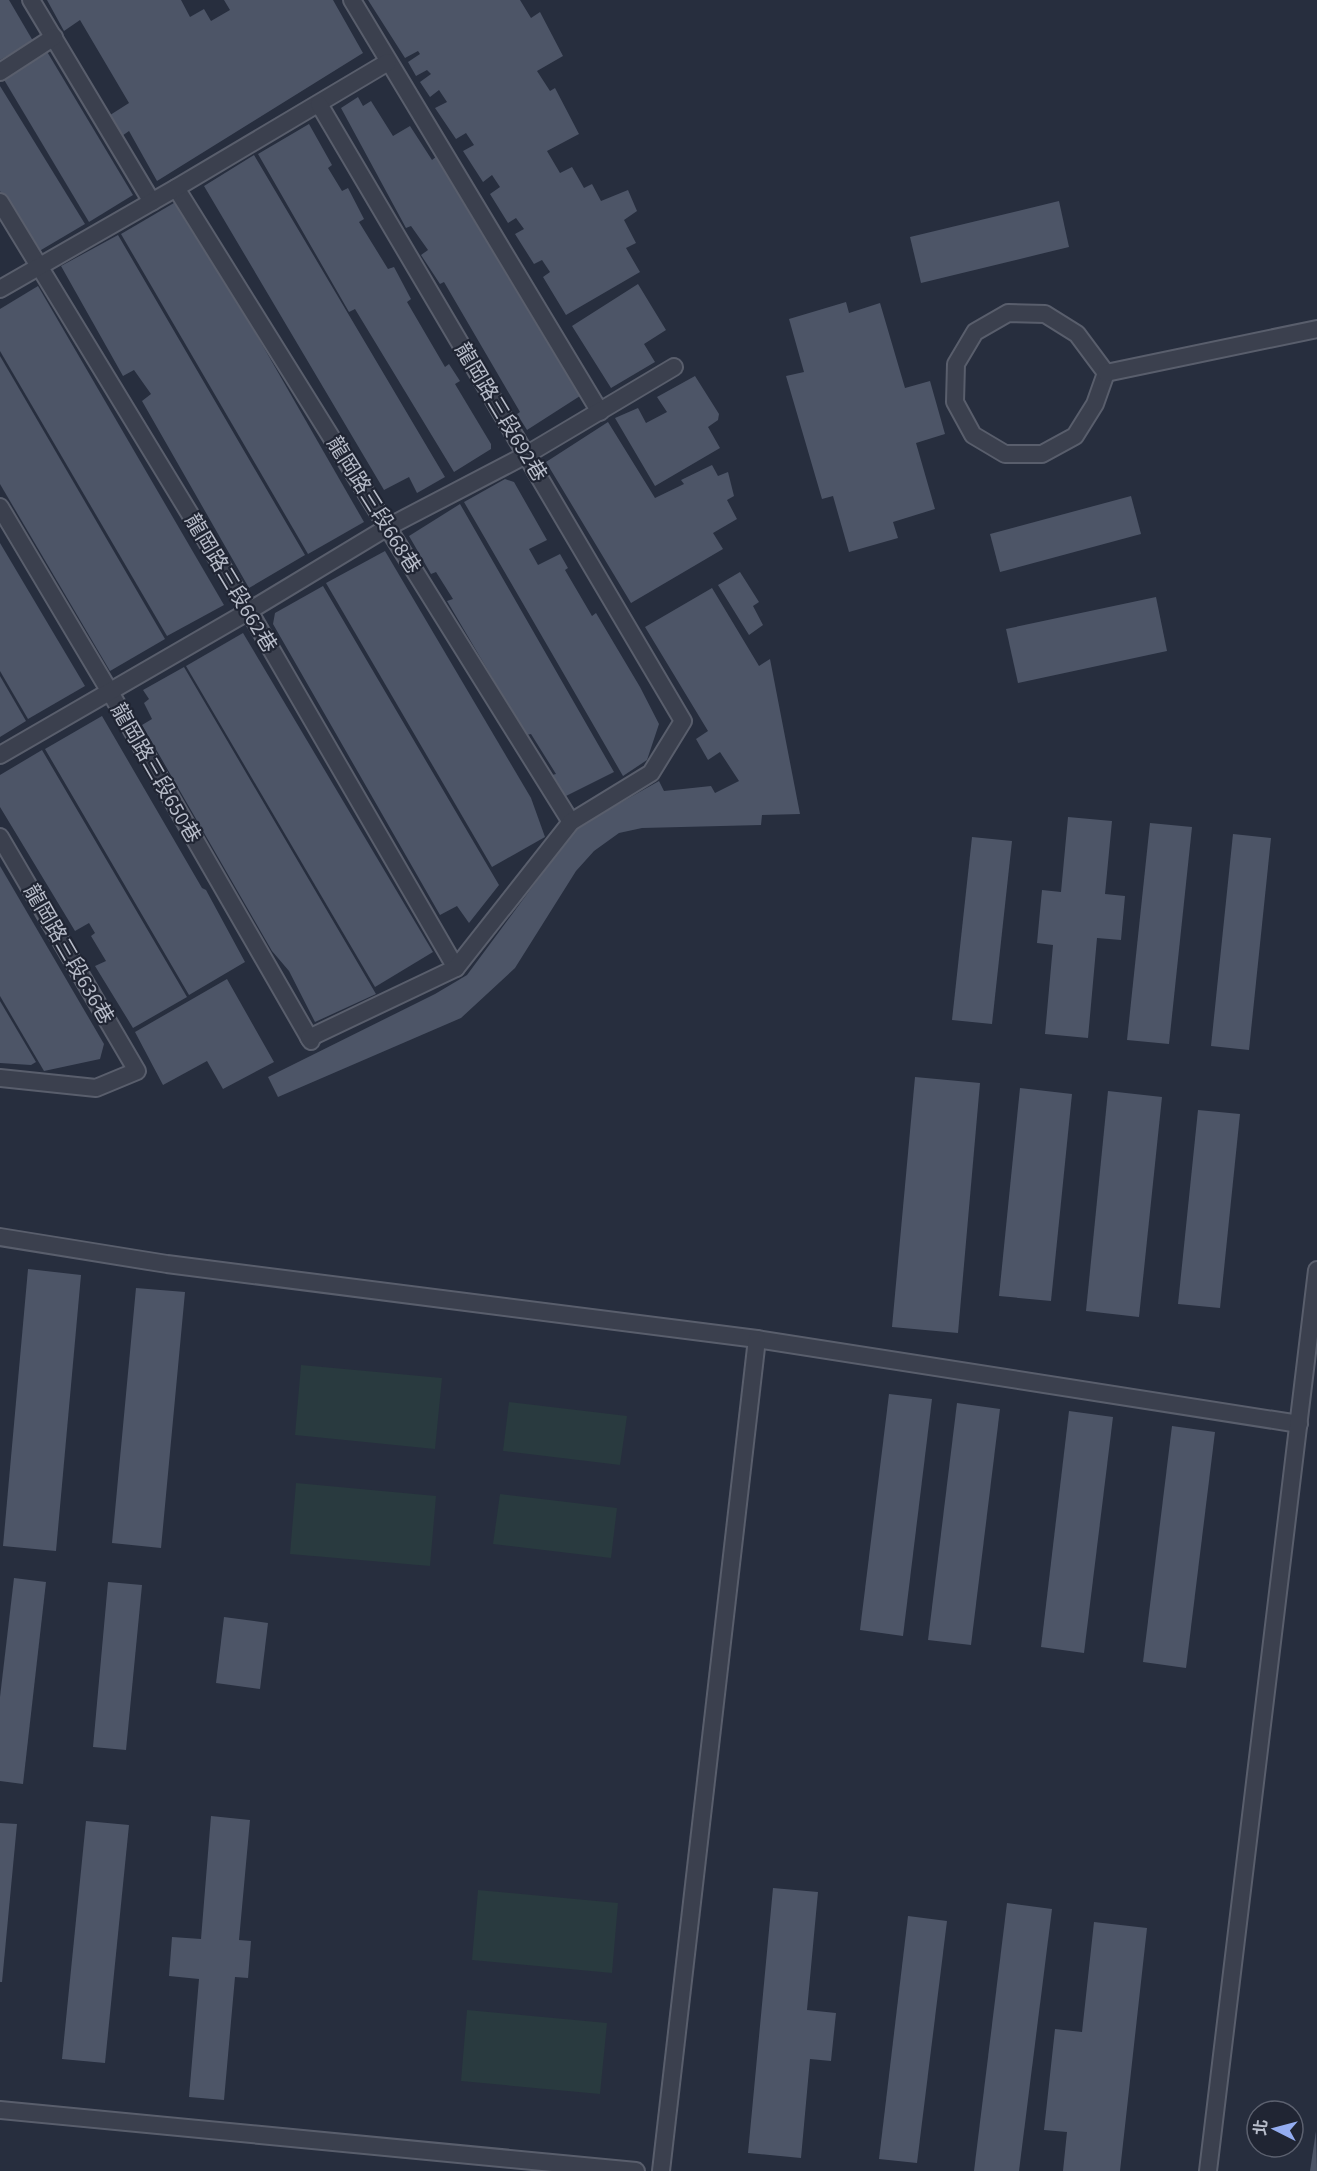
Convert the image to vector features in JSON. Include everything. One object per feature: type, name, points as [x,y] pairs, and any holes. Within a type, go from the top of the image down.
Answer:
[{"type":"lane","points":[[31,0],[152,202]]},
{"type":"lane","points":[[352,0],[600,412]]},
{"type":"lane","points":[[0,72],[54,37]]},
{"type":"lane","points":[[0,289],[388,62]]},
{"type":"lane","name":"龍岡路三段692巷","points":[[319,104],[682,721],[651,773],[571,822]]},
{"type":"lane","name":"龍岡路三段668巷","points":[[176,188],[571,822]]},
{"type":"lane","name":"龍岡路三段662巷","points":[[0,202],[249,611],[456,968]]},
{"type":"lane","points":[[1008,314],[1045,314],[1077,334],[1106,373],[1095,404],[1075,436],[1042,454],[1005,454],[973,435],[955,402],[956,364],[975,332],[1008,314]]},
{"type":"lane","points":[[1106,373],[1317,329]]},
{"type":"lane","points":[[0,755],[249,611],[388,527],[526,455],[674,367]]},
{"type":"lane","name":"龍岡路三段650巷","points":[[0,507],[110,692],[310,1039],[456,968]]},
{"type":"lane","points":[[456,968],[571,822]]},
{"type":"lane","name":"龍岡路三段636巷","points":[[0,837],[137,1071],[96,1088],[0,1078]]},
{"type":"lane","points":[[0,1237],[167,1264],[757,1339],[1299,1424]]},
{"type":"lane","points":[[1208,2171],[1317,1269]]},
{"type":"lane","points":[[661,2171],[757,1339]]},
{"type":"lane","points":[[0,2110],[636,2171]]},
{"type":"shaded area","points":[[301,1365],[442,1378],[435,1449],[295,1435]]},
{"type":"shaded area","points":[[509,1402],[627,1416],[620,1465],[503,1451]]},
{"type":"shaded area","points":[[296,1483],[436,1496],[430,1566],[290,1554]]},
{"type":"shaded area","points":[[500,1494],[617,1508],[611,1558],[493,1544]]},
{"type":"shaded area","points":[[478,1890],[618,1903],[612,1973],[472,1960]]},
{"type":"shaded area","points":[[467,2010],[607,2023],[600,2094],[461,2081]]},
{"type":"building","points":[[0,0],[9,0],[33,41],[0,60]]},
{"type":"building","points":[[47,0],[181,0],[190,17],[204,9],[211,21],[230,10],[224,0],[333,0],[363,53],[157,181],[129,131],[119,138],[107,117],[129,103],[80,20],[64,31]]},
{"type":"building","points":[[368,0],[520,0],[531,18],[540,12],[563,56],[537,71],[550,91],[555,88],[579,134],[547,151],[560,173],[572,167],[584,188],[592,184],[601,201],[628,190],[637,211],[624,220],[636,243],[626,248],[640,272],[566,315],[543,277],[550,272],[542,260],[534,264],[515,234],[524,229],[516,218],[508,223],[490,194],[500,187],[492,175],[483,182],[463,151],[474,145],[466,133],[456,139],[435,108],[447,102],[439,90],[430,97],[420,82],[431,74],[427,70],[416,76],[408,62],[420,54],[418,51],[405,58]]},
{"type":"building","points":[[46,50],[133,195],[89,222],[3,78]]},
{"type":"building","points":[[0,86],[85,224],[36,253],[0,191]]},
{"type":"building","points":[[358,97],[363,106],[371,101],[393,136],[410,126],[432,160],[437,156],[580,396],[527,430],[517,414],[520,412],[444,282],[440,284],[421,255],[428,250],[411,226],[406,228],[341,108]]},
{"type":"building","points":[[309,124],[332,165],[328,168],[342,191],[348,188],[364,219],[359,222],[388,269],[394,267],[411,299],[407,302],[445,367],[449,364],[460,381],[455,384],[491,444],[491,449],[454,472],[355,309],[349,312],[258,154]]},
{"type":"building","points":[[254,155],[445,477],[417,493],[409,477],[384,490],[204,186]]},
{"type":"building","points":[[179,200],[364,522],[308,554],[121,234]]},
{"type":"building","points":[[1059,201],[1069,247],[921,283],[910,237]]},
{"type":"building","points":[[118,235],[305,555],[249,588],[142,401],[151,394],[134,370],[123,376],[61,266]]},
{"type":"building","points":[[638,284],[666,330],[644,344],[655,362],[611,388],[572,326]]},
{"type":"building","points":[[38,286],[224,605],[167,636],[0,351],[0,309]]},
{"type":"building","points":[[846,302],[849,313],[880,303],[905,388],[930,381],[945,434],[916,443],[935,509],[893,522],[898,538],[849,552],[833,496],[822,499],[786,376],[804,372],[789,319]]},
{"type":"building","points":[[0,356],[165,639],[110,671],[0,484]]},
{"type":"building","points":[[695,376],[719,414],[718,420],[708,427],[720,448],[655,486],[615,418],[638,408],[646,423],[667,412],[657,397]]},
{"type":"building","points":[[608,422],[655,498],[684,484],[681,480],[712,465],[718,476],[728,472],[734,496],[727,500],[737,519],[713,533],[723,549],[631,603],[546,462]]},
{"type":"building","points":[[505,479],[514,482],[547,540],[529,549],[538,565],[560,554],[568,568],[565,570],[592,616],[596,613],[659,724],[647,760],[623,776],[464,502]]},
{"type":"building","points":[[1131,496],[1141,534],[1000,572],[990,534]]},
{"type":"building","points":[[460,504],[614,772],[564,797],[552,775],[556,774],[531,734],[526,735],[447,601],[453,599],[436,572],[431,574],[409,536]]},
{"type":"building","points":[[0,543],[85,686],[28,719],[0,671]]},
{"type":"building","points":[[385,551],[531,798],[545,837],[492,867],[326,583]]},
{"type":"building","points":[[740,572],[759,602],[753,606],[763,625],[749,635],[718,585]]},
{"type":"building","points":[[323,586],[499,885],[469,923],[457,906],[440,915],[273,624],[275,613]]},
{"type":"building","points":[[712,588],[759,666],[770,659],[800,814],[762,815],[761,825],[642,828],[619,833],[594,851],[576,871],[515,968],[461,1018],[278,1097],[268,1077],[435,994],[467,975],[576,828],[659,781],[664,791],[711,786],[715,793],[739,781],[720,752],[708,760],[696,739],[708,731],[645,627]]},
{"type":"building","points":[[1156,597],[1167,651],[1018,683],[1006,629]]},
{"type":"building","points":[[243,633],[433,952],[375,987],[186,666]]},
{"type":"building","points":[[184,667],[376,994],[315,1022],[289,971],[272,951],[142,725],[152,719],[144,703],[149,699],[143,690]]},
{"type":"building","points":[[0,676],[26,721],[0,737]]},
{"type":"building","points":[[102,716],[202,888],[206,890],[245,962],[189,995],[45,749]]},
{"type":"building","points":[[42,750],[187,997],[133,1028],[95,966],[106,961],[91,936],[95,933],[89,923],[75,931],[0,807],[0,775]]},
{"type":"building","points":[[1068,817],[1112,821],[1105,894],[1125,896],[1121,940],[1097,938],[1088,1038],[1045,1034],[1053,945],[1037,943],[1042,890],[1061,892]]},
{"type":"building","points":[[1150,823],[1192,827],[1169,1044],[1127,1040]]},
{"type":"building","points":[[1233,834],[1271,838],[1249,1050],[1211,1046]]},
{"type":"building","points":[[972,837],[1012,841],[992,1024],[952,1020]]},
{"type":"building","points":[[0,866],[104,1044],[100,1059],[44,1071],[0,996]]},
{"type":"building","points":[[227,979],[274,1062],[223,1089],[207,1061],[163,1085],[135,1032]]},
{"type":"building","points":[[0,1001],[36,1062],[31,1065],[0,1063]]},
{"type":"building","points":[[915,1077],[980,1083],[958,1333],[892,1327]]},
{"type":"building","points":[[1020,1088],[1072,1094],[1051,1301],[999,1296]]},
{"type":"building","points":[[1108,1091],[1162,1097],[1139,1317],[1086,1311]]},
{"type":"building","points":[[1198,1110],[1240,1114],[1220,1308],[1178,1304]]},
{"type":"building","points":[[28,1269],[81,1275],[56,1551],[3,1546]]},
{"type":"building","points":[[136,1288],[185,1292],[161,1548],[112,1543]]},
{"type":"building","points":[[889,1394],[932,1399],[903,1636],[860,1630]]},
{"type":"building","points":[[957,1403],[1000,1409],[971,1645],[928,1640]]},
{"type":"building","points":[[1069,1411],[1113,1417],[1084,1653],[1041,1647]]},
{"type":"building","points":[[1172,1426],[1215,1432],[1186,1668],[1143,1662]]},
{"type":"building","points":[[14,1578],[46,1582],[23,1784],[0,1781],[0,1697]]},
{"type":"building","points":[[108,1582],[142,1585],[126,1750],[93,1747]]},
{"type":"building","points":[[224,1617],[268,1623],[260,1689],[216,1683]]},
{"type":"building","points":[[211,1816],[250,1820],[239,1940],[251,1941],[248,1978],[235,1977],[224,2100],[189,2097],[199,1979],[169,1976],[172,1937],[201,1939]]},
{"type":"building","points":[[86,1821],[129,1825],[105,2063],[62,2059]]},
{"type":"building","points":[[0,1823],[17,1824],[2,1982],[0,1982]]},
{"type":"building","points":[[773,1888],[818,1892],[807,2010],[836,2013],[831,2061],[810,2059],[801,2158],[748,2153]]},
{"type":"building","points":[[1007,1903],[1052,1909],[1019,2171],[974,2171]]},
{"type":"building","points":[[908,1916],[947,1921],[917,2163],[879,2159]]},
{"type":"building","points":[[1094,1922],[1147,1928],[1120,2171],[1063,2171],[1067,2132],[1044,2130],[1055,2029],[1082,2032]]},
{"type":"building","points":[[1316,2131],[1317,2171],[1310,2171]]}]
